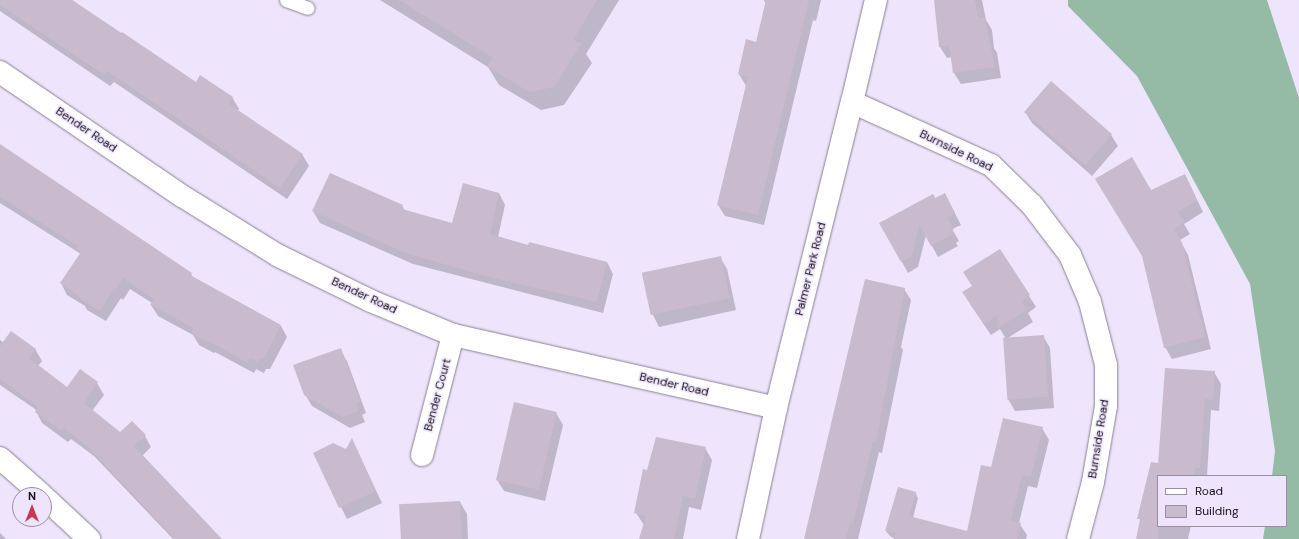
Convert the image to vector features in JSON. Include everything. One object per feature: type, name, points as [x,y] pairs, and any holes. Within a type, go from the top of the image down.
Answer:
[{"type":"street","name":"Palmer Park Road","points":[[748,539],[776,408],[876,0]]},
{"type":"street","name":"Bender Road","points":[[0,72],[182,196],[277,255],[372,301],[453,335],[776,408]]},
{"type":"street","name":"Burnside Road","points":[[852,102],[991,165],[1032,205],[1070,255],[1090,302],[1106,365],[1106,406],[1093,482],[1078,539]]},
{"type":"street","name":"Bender Court","points":[[422,455],[453,335]]},
{"type":"street","points":[[0,458],[33,487]]},
{"type":"street","points":[[52,504],[89,539]]},
{"type":"lane","points":[[286,0],[308,8]]},
{"type":"green space","points":[[1068,0],[1267,0],[1299,98],[1299,539],[1263,539],[1265,527],[1287,527],[1287,475],[1272,475],[1275,451],[1250,284],[1137,76],[1068,6]]},
{"type":"building","points":[[0,0],[72,0],[121,34],[122,32],[196,82],[200,75],[233,97],[229,104],[303,154],[280,188],[107,71],[104,75],[0,5]]},
{"type":"building","points":[[399,0],[597,0],[573,40],[582,43],[554,87],[529,92],[487,66],[493,58]]},
{"type":"building","points":[[766,0],[809,0],[758,215],[717,205],[748,77],[738,74],[746,39],[756,42]]},
{"type":"building","points":[[934,0],[975,0],[978,18],[985,18],[995,67],[953,73],[949,45],[939,47]]},
{"type":"building","points":[[1051,81],[1112,134],[1085,165],[1024,112]]},
{"type":"building","points":[[0,144],[192,273],[190,275],[281,325],[264,358],[260,358],[257,362],[250,358],[247,363],[209,341],[208,342],[191,334],[194,328],[150,305],[154,299],[123,278],[116,289],[114,288],[100,311],[79,298],[80,297],[60,283],[81,252],[76,248],[78,246],[0,197]]},
{"type":"building","points":[[1132,157],[1151,190],[1185,174],[1197,200],[1178,212],[1185,222],[1174,229],[1182,243],[1205,337],[1164,348],[1142,256],[1095,179]]},
{"type":"building","points":[[330,173],[403,205],[402,209],[452,223],[463,183],[499,193],[490,234],[528,245],[529,242],[607,262],[597,302],[493,278],[405,253],[312,211]]},
{"type":"building","points":[[945,193],[955,213],[947,218],[954,229],[951,231],[953,234],[931,246],[919,225],[912,256],[901,262],[879,223],[933,194],[935,198]]},
{"type":"building","points":[[1000,249],[1030,295],[1022,301],[1027,310],[998,328],[997,315],[984,324],[962,292],[972,286],[963,272]]},
{"type":"building","points":[[721,256],[730,298],[651,315],[642,273]]},
{"type":"building","points":[[865,279],[905,288],[876,442],[873,441],[853,524],[850,523],[846,539],[804,539]]},
{"type":"building","points":[[11,331],[36,349],[29,358],[67,387],[80,369],[98,382],[84,403],[120,432],[132,421],[146,435],[134,446],[222,539],[175,539],[86,445],[64,428],[61,431],[35,412],[38,407],[0,379],[0,346]]},
{"type":"building","points":[[1044,335],[1048,397],[1007,400],[1003,338]]},
{"type":"building","points":[[341,348],[360,401],[356,403],[359,411],[343,417],[304,395],[293,365]]},
{"type":"building","points":[[1165,368],[1215,371],[1213,400],[1205,399],[1200,468],[1196,468],[1194,475],[1157,475],[1158,539],[1136,539],[1140,519],[1137,519],[1151,462],[1158,463],[1158,465]]},
{"type":"building","points":[[514,402],[557,412],[539,490],[496,480]]},
{"type":"building","points":[[1003,418],[1043,427],[1031,477],[1022,475],[1011,520],[1021,523],[1017,539],[894,539],[896,533],[885,531],[898,487],[916,492],[909,516],[967,531],[981,465],[991,467]]},
{"type":"building","points":[[656,437],[706,447],[695,499],[683,496],[674,539],[639,539],[646,516],[634,513],[643,469],[647,470]]},
{"type":"building","points":[[352,438],[376,491],[339,508],[313,453],[333,443],[346,449]]},
{"type":"building","points":[[460,501],[462,539],[401,539],[399,504]]}]
